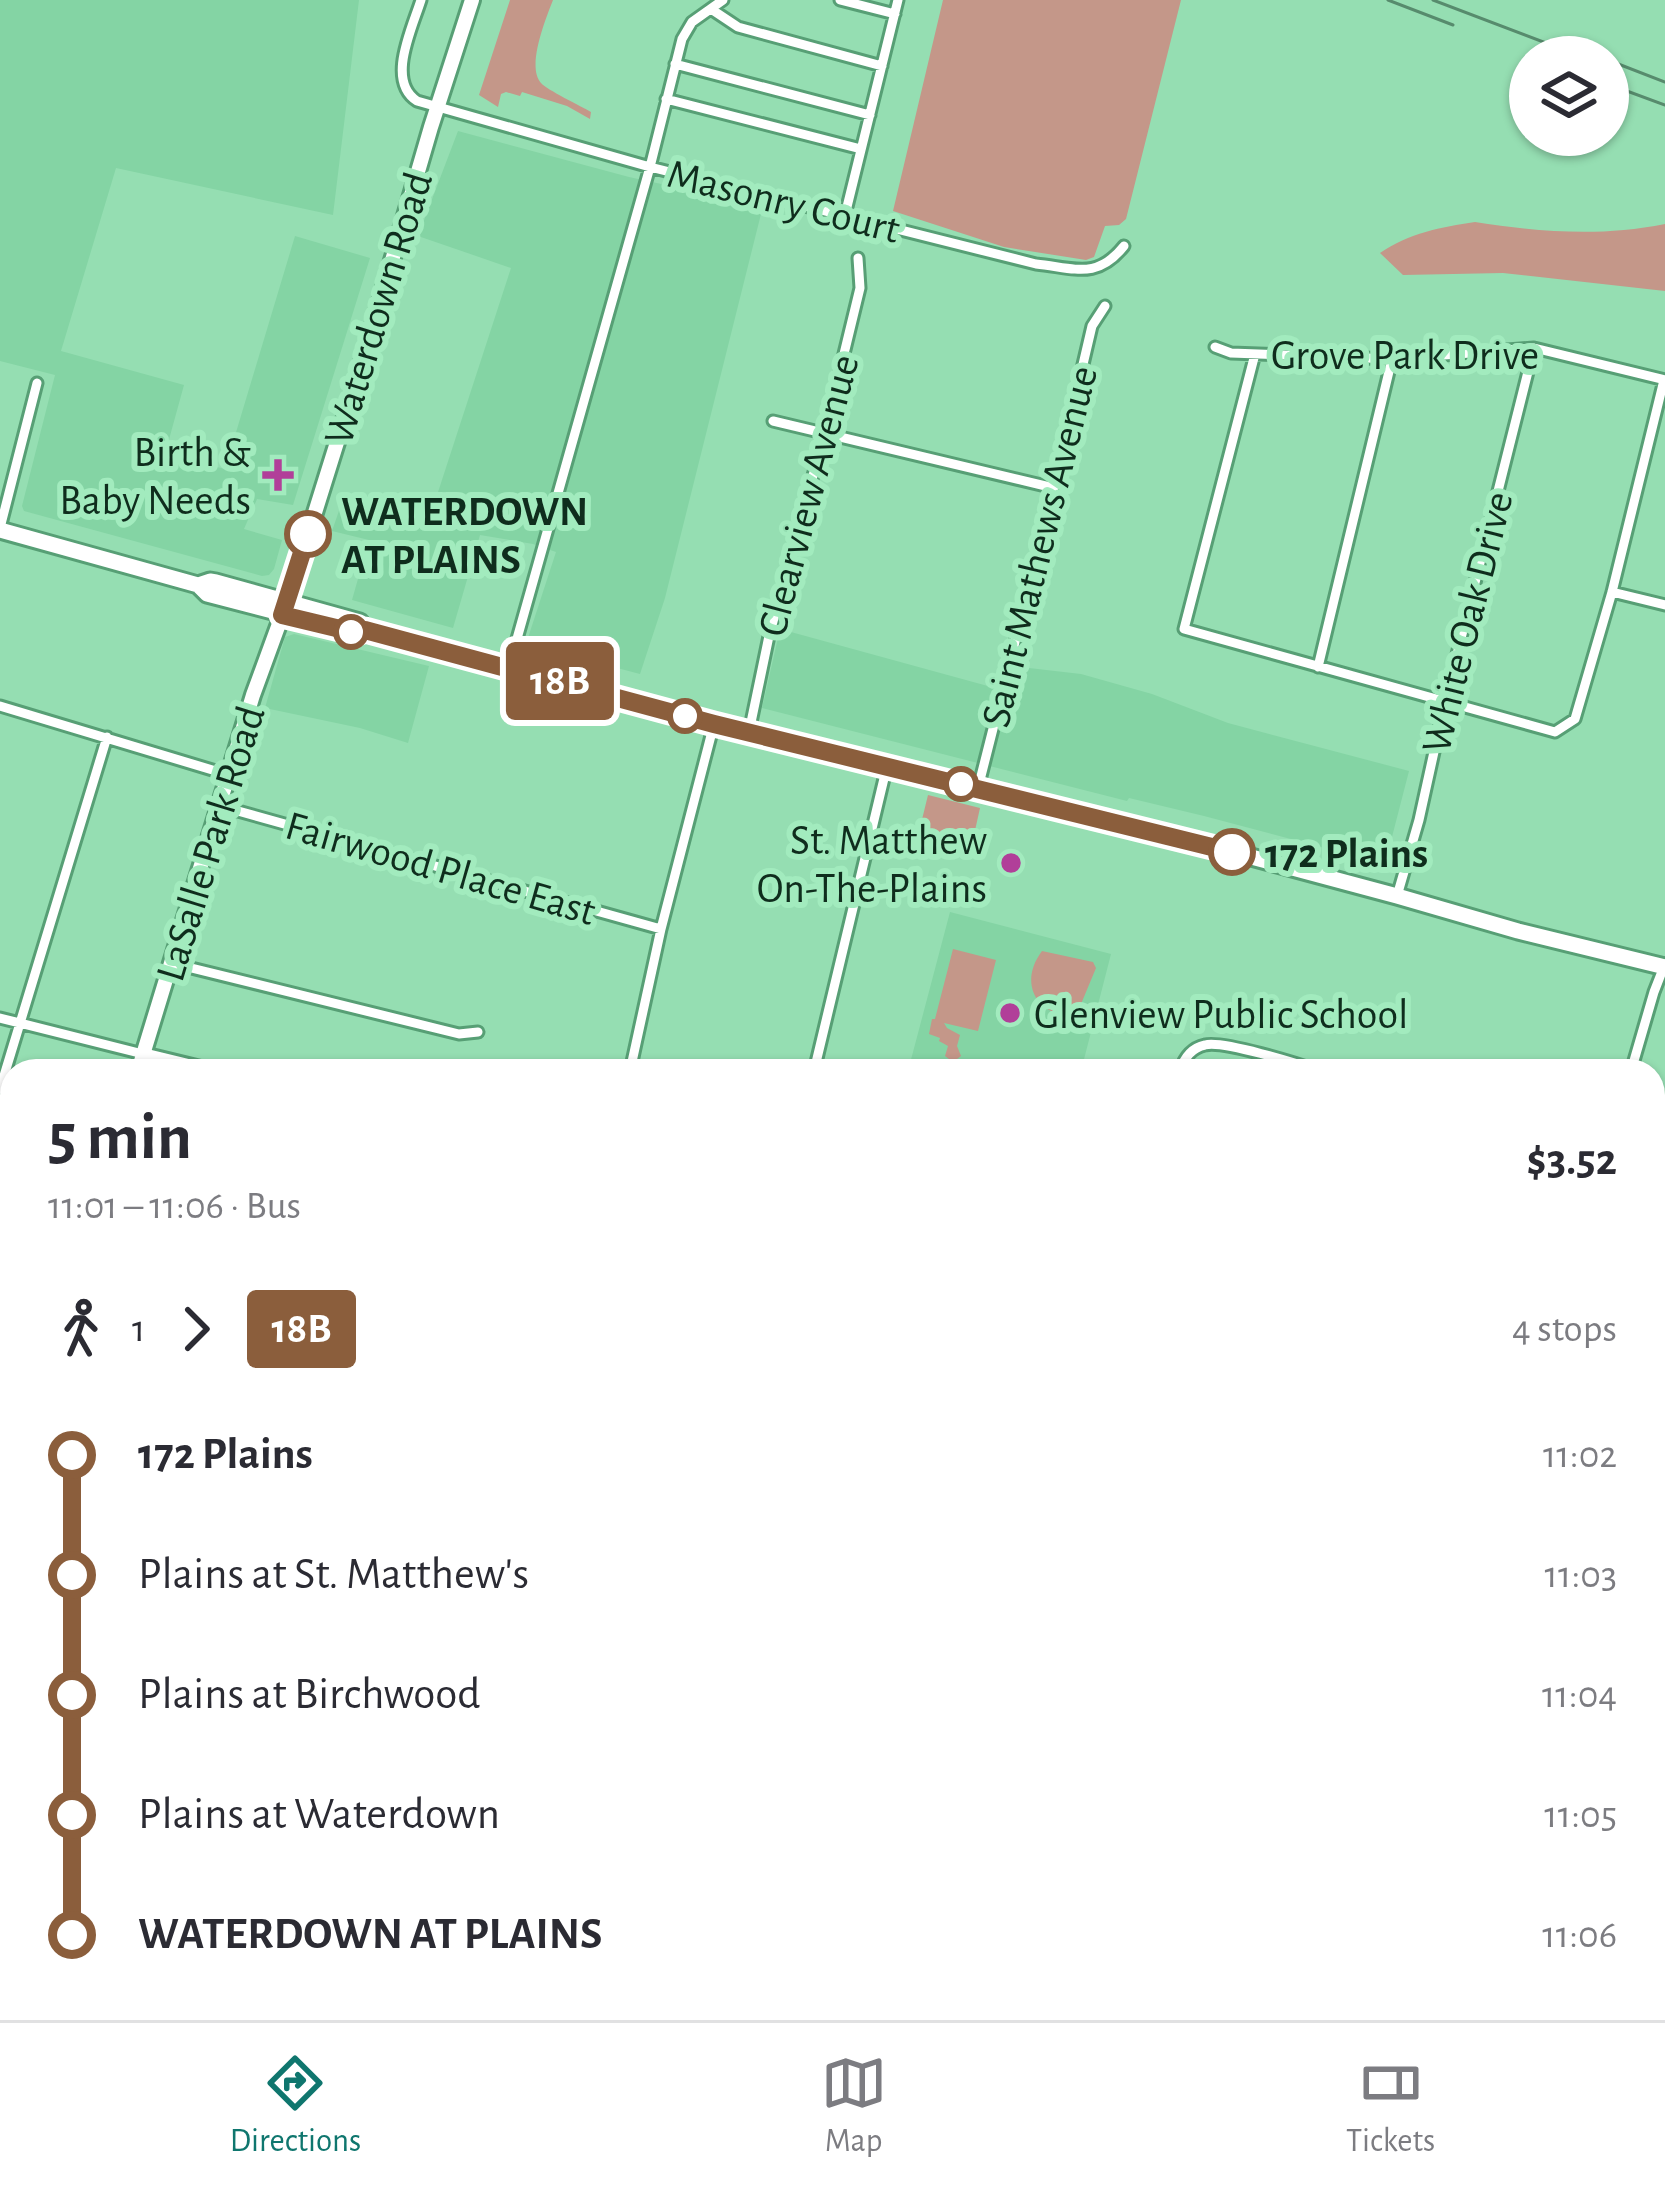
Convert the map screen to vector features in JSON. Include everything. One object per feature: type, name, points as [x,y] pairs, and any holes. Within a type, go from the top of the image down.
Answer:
[{"type":"main road","name":"Waterdown Road","points":[[284,608],[472,0]]},
{"type":"main road","points":[[0,529],[198,585],[207,594],[284,608],[357,633],[365,630],[714,724],[1665,966]]},
{"type":"main road","name":"LaSalle Park Road","points":[[142,1059],[284,608]]},
{"type":"street","points":[[421,0],[400,74],[408,95],[438,107]]},
{"type":"street","points":[[509,667],[682,39],[692,22],[724,0]]},
{"type":"street","points":[[840,0],[895,14]]},
{"type":"street","points":[[845,215],[898,0]]},
{"type":"street","points":[[711,9],[738,27],[882,65]]},
{"type":"street","points":[[675,64],[870,115]]},
{"type":"street","points":[[666,99],[861,149]]},
{"type":"street","name":"Masonry Court","points":[[438,107],[1036,265],[1088,270],[1111,262],[1124,246]]},
{"type":"street","name":"Clearview Avenue","points":[[748,732],[860,288],[858,258]]},
{"type":"street","name":"Saint Mathews Avenue","points":[[978,788],[1092,326],[1105,306]]},
{"type":"street","name":"Grove Park Drive","points":[[1215,347],[1231,353],[1392,359],[1534,348],[1664,380]]},
{"type":"street","name":"White Oak Drive","points":[[1397,896],[1534,348]]},
{"type":"street","points":[[1255,354],[1184,629],[1555,732],[1575,719],[1664,380]]},
{"type":"street","points":[[1318,667],[1392,359]]},
{"type":"street","points":[[0,529],[37,382]]},
{"type":"street","points":[[773,421],[1054,488]]},
{"type":"street","points":[[1612,592],[1665,605]]},
{"type":"street","points":[[0,706],[229,775]]},
{"type":"street","points":[[633,1059],[714,724]]},
{"type":"street","points":[[10,1059],[107,737]]},
{"type":"street","points":[[817,1059],[887,766]]},
{"type":"street","name":"Fairwood Place East","points":[[220,806],[662,928]]},
{"type":"street","points":[[171,963],[459,1034],[478,1031]]},
{"type":"street","points":[[1635,1059],[1665,966]]},
{"type":"street","points":[[0,1018],[164,1059]]},
{"type":"street","points":[[1184,1059],[1198,1047],[1218,1044],[1274,1059]]},
{"type":"shaded area","points":[[0,0],[359,0],[333,215],[116,168],[61,351],[184,385],[165,454],[225,469],[295,236],[370,258],[293,505],[257,499],[244,529],[282,540],[269,575],[24,511],[55,375],[0,361]]},
{"type":"shaded area","points":[[510,0],[553,0],[539,42],[537,76],[544,86],[591,112],[590,119],[522,92],[520,96],[501,94],[498,107],[479,95]]},
{"type":"shaded area","points":[[943,0],[1181,0],[1126,219],[1105,226],[1094,257],[1086,260],[1004,247],[893,211]]},
{"type":"shaded area","points":[[458,131],[629,177],[763,206],[665,598],[640,674],[526,644],[556,552],[533,544],[480,535],[453,628],[352,600],[369,540],[332,531],[341,505],[426,529],[511,268],[418,236]]},
{"type":"shaded area","points":[[1475,222],[1570,232],[1665,224],[1665,291],[1503,273],[1403,275],[1380,253],[1414,236]]},
{"type":"shaded area","points":[[780,629],[995,688],[1002,665],[1081,674],[1228,723],[1409,771],[1385,864],[762,708]]},
{"type":"shaded area","points":[[294,634],[429,666],[408,743],[265,708],[285,637]]},
{"type":"shaded area","points":[[928,795],[980,808],[972,844],[965,842],[963,851],[917,840]]},
{"type":"shaded area","name":"Glenview Public School","points":[[950,912],[1111,954],[1084,1059],[911,1059]]},
{"type":"shaded area","points":[[953,949],[996,960],[978,1031],[944,1023],[960,1035],[957,1059],[945,1056],[948,1046],[929,1034]]},
{"type":"shaded area","points":[[1042,951],[1093,962],[1096,968],[1076,1016],[1050,1011],[1035,996],[1032,975]]},
{"type":"railway","points":[[1388,0],[1453,25]]},
{"type":"railway","points":[[1433,0],[1528,36]]},
{"type":"railway","points":[[1629,68],[1665,82]]},
{"type":"railway","points":[[1629,92],[1665,105]]},
{"type":"bus line","name":"18B","points":[[308,534],[282,615],[357,633],[365,630],[714,724],[1232,852]]},
{"type":"place","name":"Birth & Baby Needs","points":[[278,475]]},
{"type":"place","name":"WATERDOWN AT PLAINS","points":[[308,534]]},
{"type":"place","name":"172 Plains","points":[[1232,852]]},
{"type":"place","name":"St. Matthew On-The-Plains","points":[[1011,863]]},
{"type":"place","name":"Glenview Public School","points":[[1010,1013]]}]
